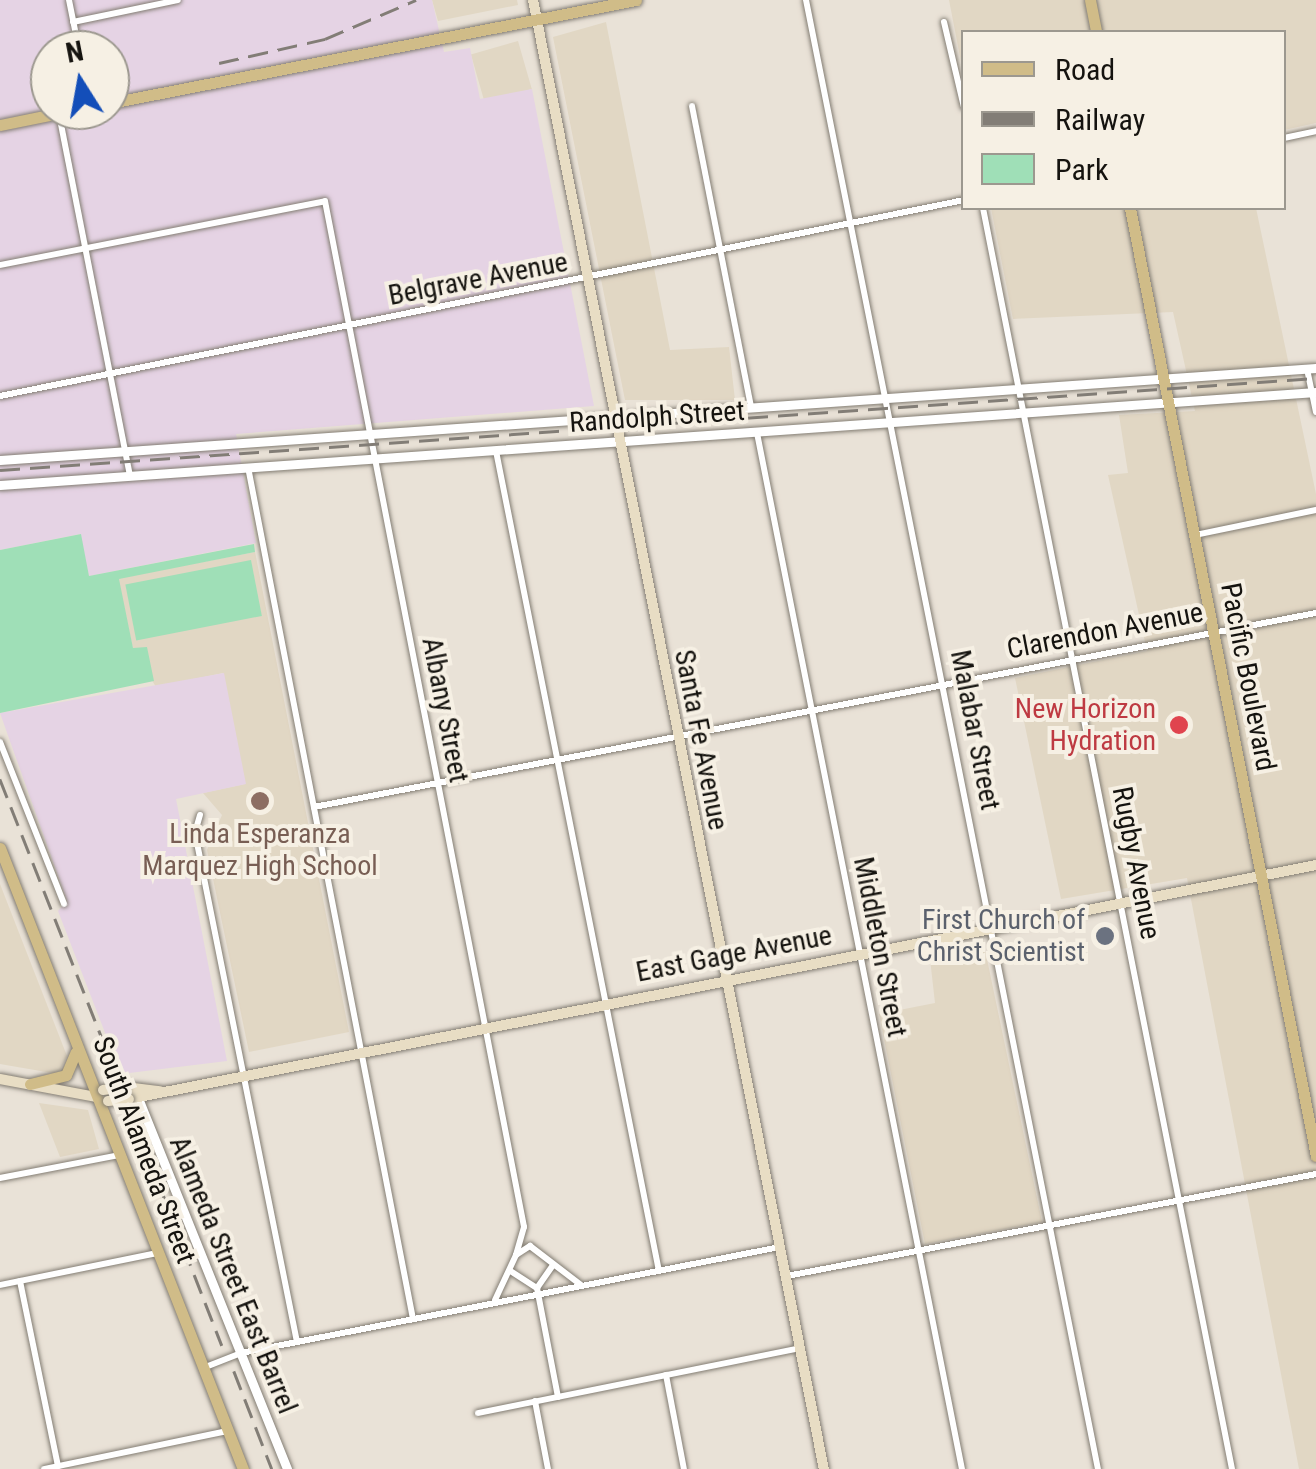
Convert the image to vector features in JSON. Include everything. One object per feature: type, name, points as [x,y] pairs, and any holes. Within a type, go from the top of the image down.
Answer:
[{"type":"main road","name":"Santa Fe Avenue","points":[[533,0],[824,1469]]},
{"type":"main road","points":[[130,99],[636,0]]},
{"type":"main road","points":[[1090,0],[1096,30]]},
{"type":"main road","points":[[0,124],[30,118]]},
{"type":"main road","name":"Pacific Boulevard","points":[[1130,210],[1316,1156]]},
{"type":"main road","name":"South Alameda Street","points":[[0,848],[74,1038],[102,1095],[118,1155],[243,1469]]},
{"type":"main road","name":"East Gage Avenue","points":[[0,1080],[134,1099],[361,1048],[1316,864]]},
{"type":"main road","points":[[30,1084],[73,1070],[74,1038]]},
{"type":"main road","name":"East Gage Avenue","points":[[102,1095],[124,1087],[160,1091]]},
{"type":"street","points":[[69,0],[75,30]]},
{"type":"street","points":[[73,22],[178,0]]},
{"type":"street","name":"Malabar Street","points":[[806,0],[1098,1469]]},
{"type":"street","points":[[944,22],[961,94]]},
{"type":"street","points":[[692,106],[751,408]]},
{"type":"street","points":[[62,130],[130,476]]},
{"type":"street","points":[[1286,138],[1316,132]]},
{"type":"street","name":"Albany Street","points":[[85,248],[325,201],[524,1227],[512,1271],[492,1303]]},
{"type":"street","name":"Belgrave Avenue","points":[[0,396],[587,280],[720,246],[961,201]]},
{"type":"street","name":"Rugby Avenue","points":[[983,210],[1232,1469]]},
{"type":"street","points":[[0,265],[85,248]]},
{"type":"street","points":[[1311,368],[1316,412]]},
{"type":"street","name":"Randolph Street","points":[[0,460],[1311,368]]},
{"type":"street","name":"Randolph Street","points":[[0,485],[1314,393]]},
{"type":"street","name":"Middleton Street","points":[[757,433],[962,1469]]},
{"type":"street","points":[[496,449],[659,1271]]},
{"type":"street","points":[[248,468],[414,1319]]},
{"type":"street","points":[[1195,535],[1316,510]]},
{"type":"street","name":"Clarendon Avenue","points":[[314,807],[1316,614]]},
{"type":"street","points":[[0,742],[64,904]]},
{"type":"street","points":[[200,815],[196,833],[240,1074],[297,1342]]},
{"type":"street","name":"Alameda Street East Barrel","points":[[134,1099],[287,1469]]},
{"type":"street","points":[[0,1178],[118,1155]]},
{"type":"street","points":[[786,1277],[1316,1174]]},
{"type":"street","points":[[524,1227],[554,1264],[582,1286]]},
{"type":"street","points":[[202,1368],[241,1352],[537,1291],[582,1286],[780,1247]]},
{"type":"street","points":[[516,1254],[544,1249]]},
{"type":"street","points":[[0,1285],[157,1253]]},
{"type":"street","points":[[537,1291],[554,1264]]},
{"type":"street","points":[[512,1271],[537,1291],[558,1397]]},
{"type":"street","points":[[20,1281],[58,1466]]},
{"type":"street","points":[[478,1413],[800,1348]]},
{"type":"street","points":[[666,1375],[684,1469]]},
{"type":"street","points":[[535,1401],[548,1469]]},
{"type":"street","points":[[44,1469],[228,1432]]},
{"type":"shaded area","points":[[0,0],[432,0],[444,52],[470,48],[480,99],[532,89],[594,406],[236,434],[256,543],[89,576],[80,534],[0,550]]},
{"type":"shaded area","points":[[432,0],[517,0],[518,5],[438,21]]},
{"type":"shaded area","points":[[949,0],[1316,0],[1316,123],[1286,130],[1286,30],[961,30],[961,62]]},
{"type":"shaded area","points":[[606,22],[670,350],[729,347],[735,400],[625,400],[553,37]]},
{"type":"shaded area","points":[[518,41],[532,89],[485,103],[471,55]]},
{"type":"shaded area","points":[[991,210],[1256,210],[1316,494],[1316,1469],[1299,1469],[1187,878],[1061,899],[1015,678],[1147,651],[1108,475],[1128,473],[1119,415],[1195,411],[1173,312],[1013,319]]},
{"type":"shaded area","name":"Linda Esperanza Marquez High School","points":[[255,552],[349,1032],[249,1052],[207,850],[222,815],[203,793],[245,784],[223,673],[156,687],[133,649],[118,578]]},
{"type":"shaded area","points":[[224,673],[246,784],[176,799],[227,1061],[121,1074],[58,911],[67,901],[0,713]]},
{"type":"shaded area","points":[[0,884],[67,1056],[58,1074],[0,1064]]},
{"type":"shaded area","points":[[983,940],[1042,1222],[925,1244],[879,1014],[935,1003],[929,950]]},
{"type":"shaded area","points":[[39,1103],[88,1110],[99,1149],[60,1157]]},
{"type":"green space","points":[[81,534],[89,576],[254,544],[255,552],[119,579],[133,648],[147,647],[154,681],[0,713],[0,550]]},
{"type":"green space","points":[[251,560],[262,616],[136,640],[125,584]]},
{"type":"railway","points":[[219,63],[325,39],[416,0]]},
{"type":"railway","points":[[0,470],[1316,378]]},
{"type":"railway","points":[[0,779],[116,1073]]},
{"type":"railway","points":[[129,1107],[222,1345]]},
{"type":"railway","points":[[234,1371],[272,1469]]},
{"type":"place","name":"New Horizon Hydration","points":[[1179,725]]},
{"type":"place","name":"Linda Esperanza Marquez High School","points":[[260,801]]},
{"type":"place","name":"First Church of Christ Scientist","points":[[1105,936]]}]
